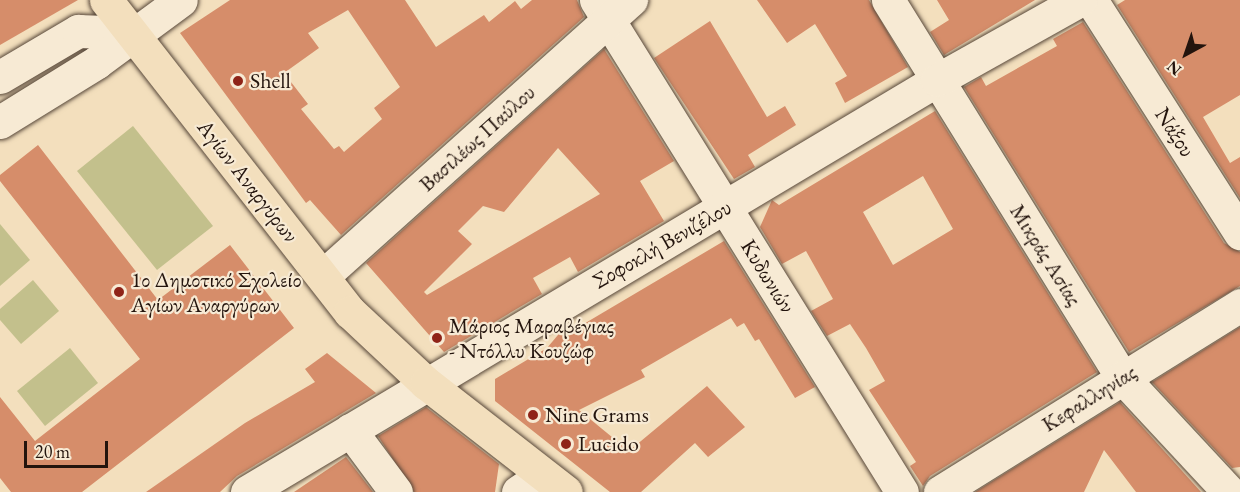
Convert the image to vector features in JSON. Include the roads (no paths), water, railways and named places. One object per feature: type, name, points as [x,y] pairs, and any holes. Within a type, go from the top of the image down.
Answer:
[{"type":"main road","name":"Αγίων Αναργύρων","points":[[106,0],[350,312],[542,486]]},
{"type":"street","points":[[0,122],[97,62],[132,33],[182,0]]},
{"type":"street","name":"Μικράς Ασίας","points":[[888,0],[1122,377],[1228,492]]},
{"type":"street","name":"Σοφοκλή Βενιζέλου","points":[[247,492],[426,383],[937,80],[1080,0]]},
{"type":"street","name":"Νάξου","points":[[1091,0],[1240,233]]},
{"type":"street","name":"Κυδωνιών","points":[[612,7],[726,207],[902,492]]},
{"type":"street","name":"Βασιλέως Παύλου","points":[[323,276],[612,7]]},
{"type":"street","points":[[0,77],[78,31],[132,33]]},
{"type":"street","name":"Κεφαλληνίας","points":[[940,492],[1240,305]]},
{"type":"street","points":[[350,430],[396,492]]},
{"type":"place","name":"Shell","points":[[238,81]]},
{"type":"place","name":"1ο Δημοτικό Σχολείο Αγίων Αναργύρων","points":[[119,292]]},
{"type":"place","name":"Μάριος Μαραβέγιας - Ντόλλυ Κουζώφ","points":[[437,338]]},
{"type":"place","name":"Nine Grams","points":[[533,415]]},
{"type":"place","name":"Lucido","points":[[566,444]]}]
